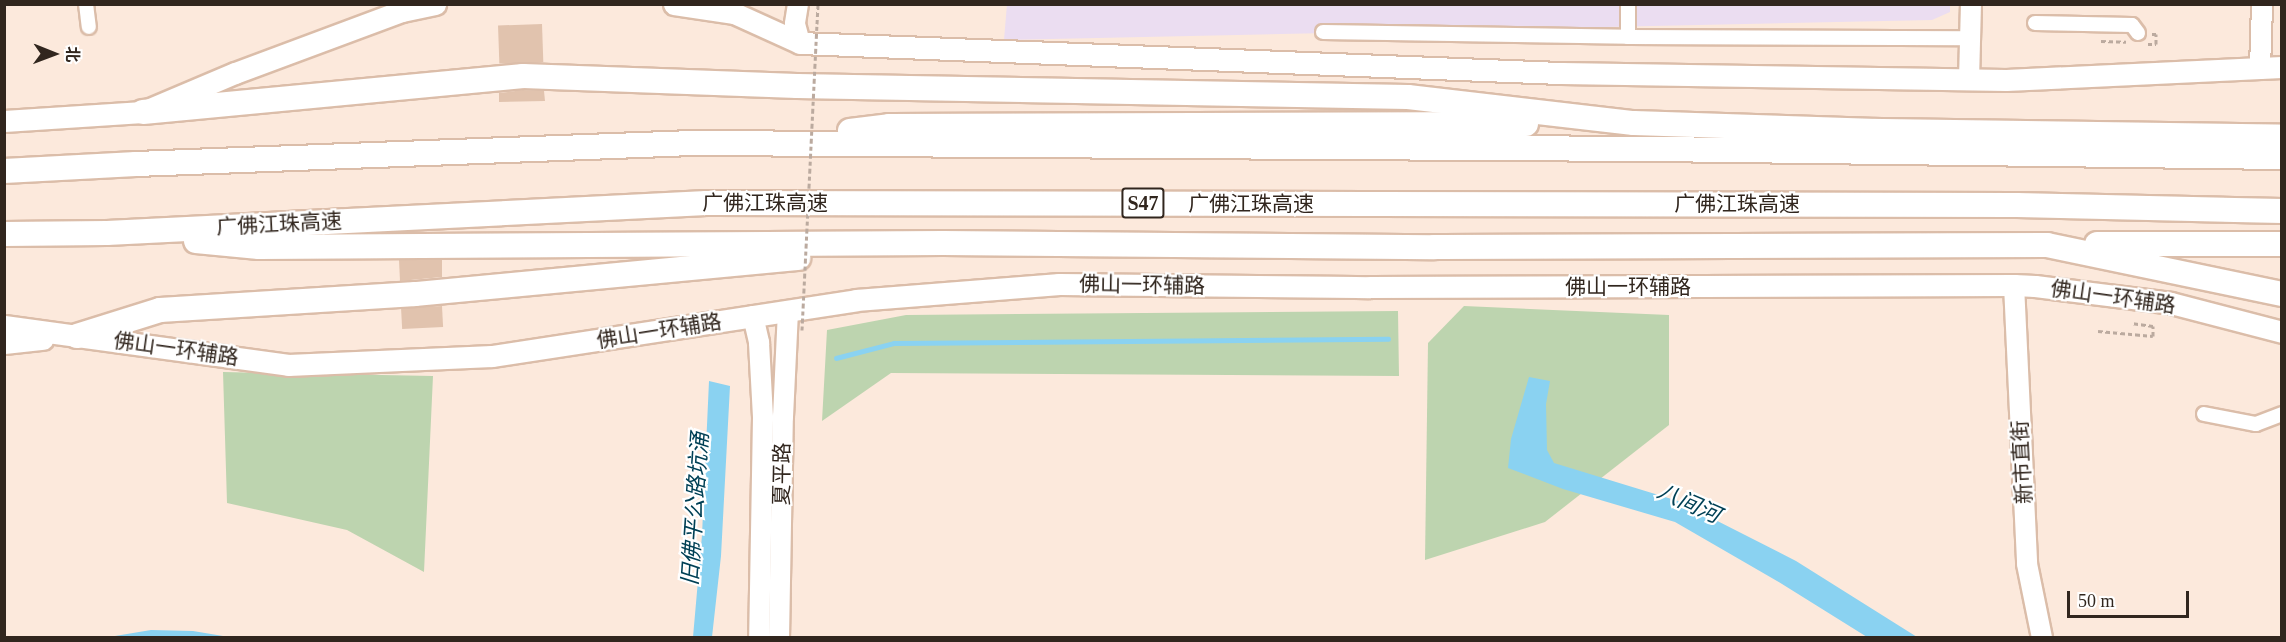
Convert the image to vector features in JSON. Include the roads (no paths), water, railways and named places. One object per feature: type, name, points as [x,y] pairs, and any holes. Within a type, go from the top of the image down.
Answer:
[{"type":"highway","points":[[143,112],[523,76],[797,86],[1408,97],[1634,123]]},
{"type":"highway","points":[[759,144],[889,126],[1634,123],[1889,131],[2282,138]]},
{"type":"highway","points":[[4,171],[312,157],[759,144],[1654,149],[2282,158]]},
{"type":"highway","name":"广佛江珠高速","points":[[4,234],[107,233],[706,203],[1994,204],[2282,211]]},
{"type":"highway","points":[[107,233],[259,247],[943,243],[1422,247],[2282,244]]},
{"type":"highway","points":[[77,336],[160,310],[416,294],[943,243]]},
{"type":"highway","points":[[2047,244],[2282,294]]},
{"type":"main road","points":[[4,121],[143,112],[235,73],[402,11],[435,4]]},
{"type":"main road","points":[[674,4],[735,9],[800,43],[1561,73],[1969,80],[2282,67]]},
{"type":"main road","points":[[798,4],[795,24],[800,43]]},
{"type":"main road","points":[[1969,80],[1971,4]]},
{"type":"main road","points":[[2260,69],[2262,4]]},
{"type":"main road","name":"佛山一环辅路","points":[[4,326],[288,365],[492,356],[856,300],[1059,284],[1370,287],[2014,285],[2171,303],[2282,332]]},
{"type":"main road","name":"新市直街","points":[[2014,285],[2027,564],[2042,638]]},
{"type":"main road","name":"夏平路","points":[[779,638],[783,417],[788,311]]},
{"type":"main road","name":"夏平路","points":[[753,316],[759,343],[763,418],[759,638]]},
{"type":"main road","points":[[4,343],[77,336]]},
{"type":"street","points":[[86,4],[89,27]]},
{"type":"street","points":[[1628,4],[1628,37]]},
{"type":"street","points":[[2035,23],[2132,24],[2138,33]]},
{"type":"street","points":[[1323,32],[1628,37],[1969,38]]},
{"type":"street","points":[[2204,414],[2256,424],[2282,414]]},
{"type":"water","points":[[1529,377],[1550,381],[1546,404],[1547,450],[1554,463],[1678,501],[1796,561],[1917,637],[1867,637],[1675,522],[1563,489],[1508,468],[1511,439]]},
{"type":"water","points":[[709,381],[730,386],[721,556],[712,637],[693,637],[702,535]]},
{"type":"water","points":[[151,630],[193,631],[229,637],[109,637]]},
{"type":"waterway","points":[[836,358],[894,343],[1388,339]]},
{"type":"water label","name":"八间河","points":[[1689,503]]},
{"type":"water label","name":"旧佛平公路坑涌","points":[[695,509]]}]
